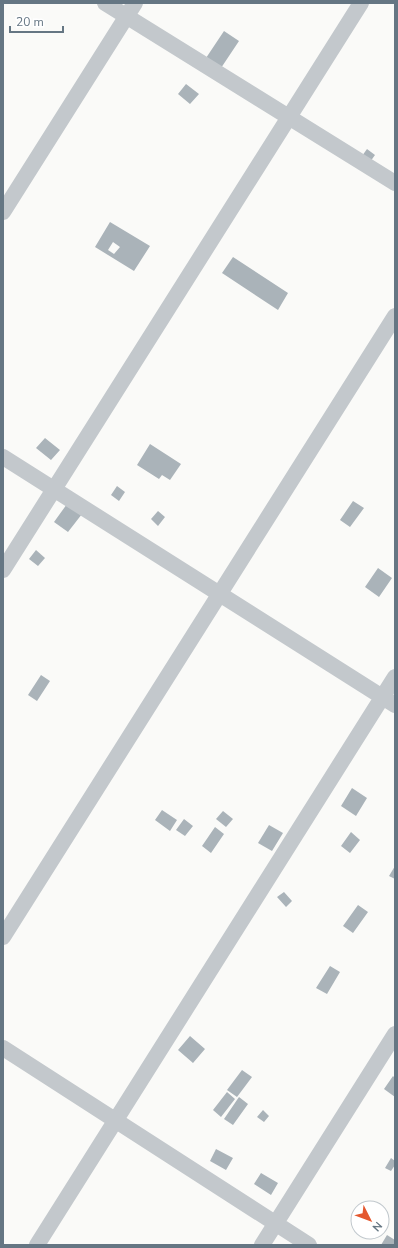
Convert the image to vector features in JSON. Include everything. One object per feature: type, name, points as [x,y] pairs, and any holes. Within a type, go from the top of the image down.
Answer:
[{"type":"street","points":[[105,3],[130,10],[289,117],[395,184]]},
{"type":"street","points":[[3,570],[361,3]]},
{"type":"street","points":[[3,212],[130,10]]},
{"type":"street","points":[[3,937],[395,316]]},
{"type":"street","points":[[3,457],[389,701]]},
{"type":"street","points":[[37,1245],[115,1120],[389,701],[395,677]]},
{"type":"street","points":[[262,1245],[395,1034]]},
{"type":"street","points":[[3,1048],[309,1245]]},
{"type":"building","points":[[224,31],[239,41],[219,71],[204,61]]},
{"type":"building","points":[[186,84],[199,94],[190,104],[178,94]]},
{"type":"building","points":[[367,149],[375,155],[370,162],[362,156]]},
{"type":"building","points":[[110,222],[150,246],[134,271],[95,247]],"holes":[[[113,242],[120,247],[114,254],[108,250]]]},
{"type":"building","points":[[233,257],[288,293],[278,310],[222,273]]},
{"type":"building","points":[[45,438],[60,450],[51,460],[36,448]]},
{"type":"building","points":[[150,444],[181,464],[170,480],[162,475],[159,479],[137,465]]},
{"type":"building","points":[[117,486],[125,492],[119,501],[111,495]]},
{"type":"building","points":[[353,501],[364,508],[350,527],[340,520]]},
{"type":"building","points":[[67,504],[82,514],[68,532],[54,522]]},
{"type":"building","points":[[158,511],[165,517],[158,526],[151,519]]},
{"type":"building","points":[[36,550],[45,558],[38,566],[29,559]]},
{"type":"building","points":[[378,568],[392,578],[379,597],[365,587]]},
{"type":"building","points":[[41,675],[50,681],[37,701],[28,695]]},
{"type":"building","points":[[352,788],[367,798],[356,816],[341,806]]},
{"type":"building","points":[[162,810],[177,820],[170,831],[155,820]]},
{"type":"building","points":[[223,811],[233,819],[226,827],[216,819]]},
{"type":"building","points":[[184,819],[193,826],[185,836],[176,830]]},
{"type":"building","points":[[269,825],[283,833],[272,851],[258,843]]},
{"type":"building","points":[[215,827],[224,834],[211,853],[202,846]]},
{"type":"building","points":[[351,832],[360,840],[350,853],[341,846]]},
{"type":"building","points":[[395,866],[395,879],[389,876]]},
{"type":"building","points":[[284,892],[292,901],[286,907],[277,897]]},
{"type":"building","points":[[358,905],[368,912],[353,933],[343,926]]},
{"type":"building","points":[[330,966],[340,972],[327,994],[316,988]]},
{"type":"building","points":[[190,1036],[205,1049],[193,1063],[178,1050]]},
{"type":"building","points":[[242,1070],[252,1077],[237,1097],[227,1090]]},
{"type":"building","points":[[393,1076],[395,1078],[395,1097],[384,1089]]},
{"type":"building","points":[[227,1092],[235,1099],[221,1117],[213,1110]]},
{"type":"building","points":[[239,1097],[248,1104],[233,1125],[224,1119]]},
{"type":"building","points":[[263,1110],[269,1116],[264,1122],[257,1117]]},
{"type":"building","points":[[216,1149],[233,1158],[226,1170],[210,1161]]},
{"type":"building","points":[[391,1158],[395,1161],[395,1165],[391,1171],[385,1168]]},
{"type":"building","points":[[261,1173],[278,1183],[271,1195],[254,1184]]},
{"type":"building","points":[[390,1237],[395,1240],[395,1245],[381,1245],[384,1240],[390,1240]]}]
